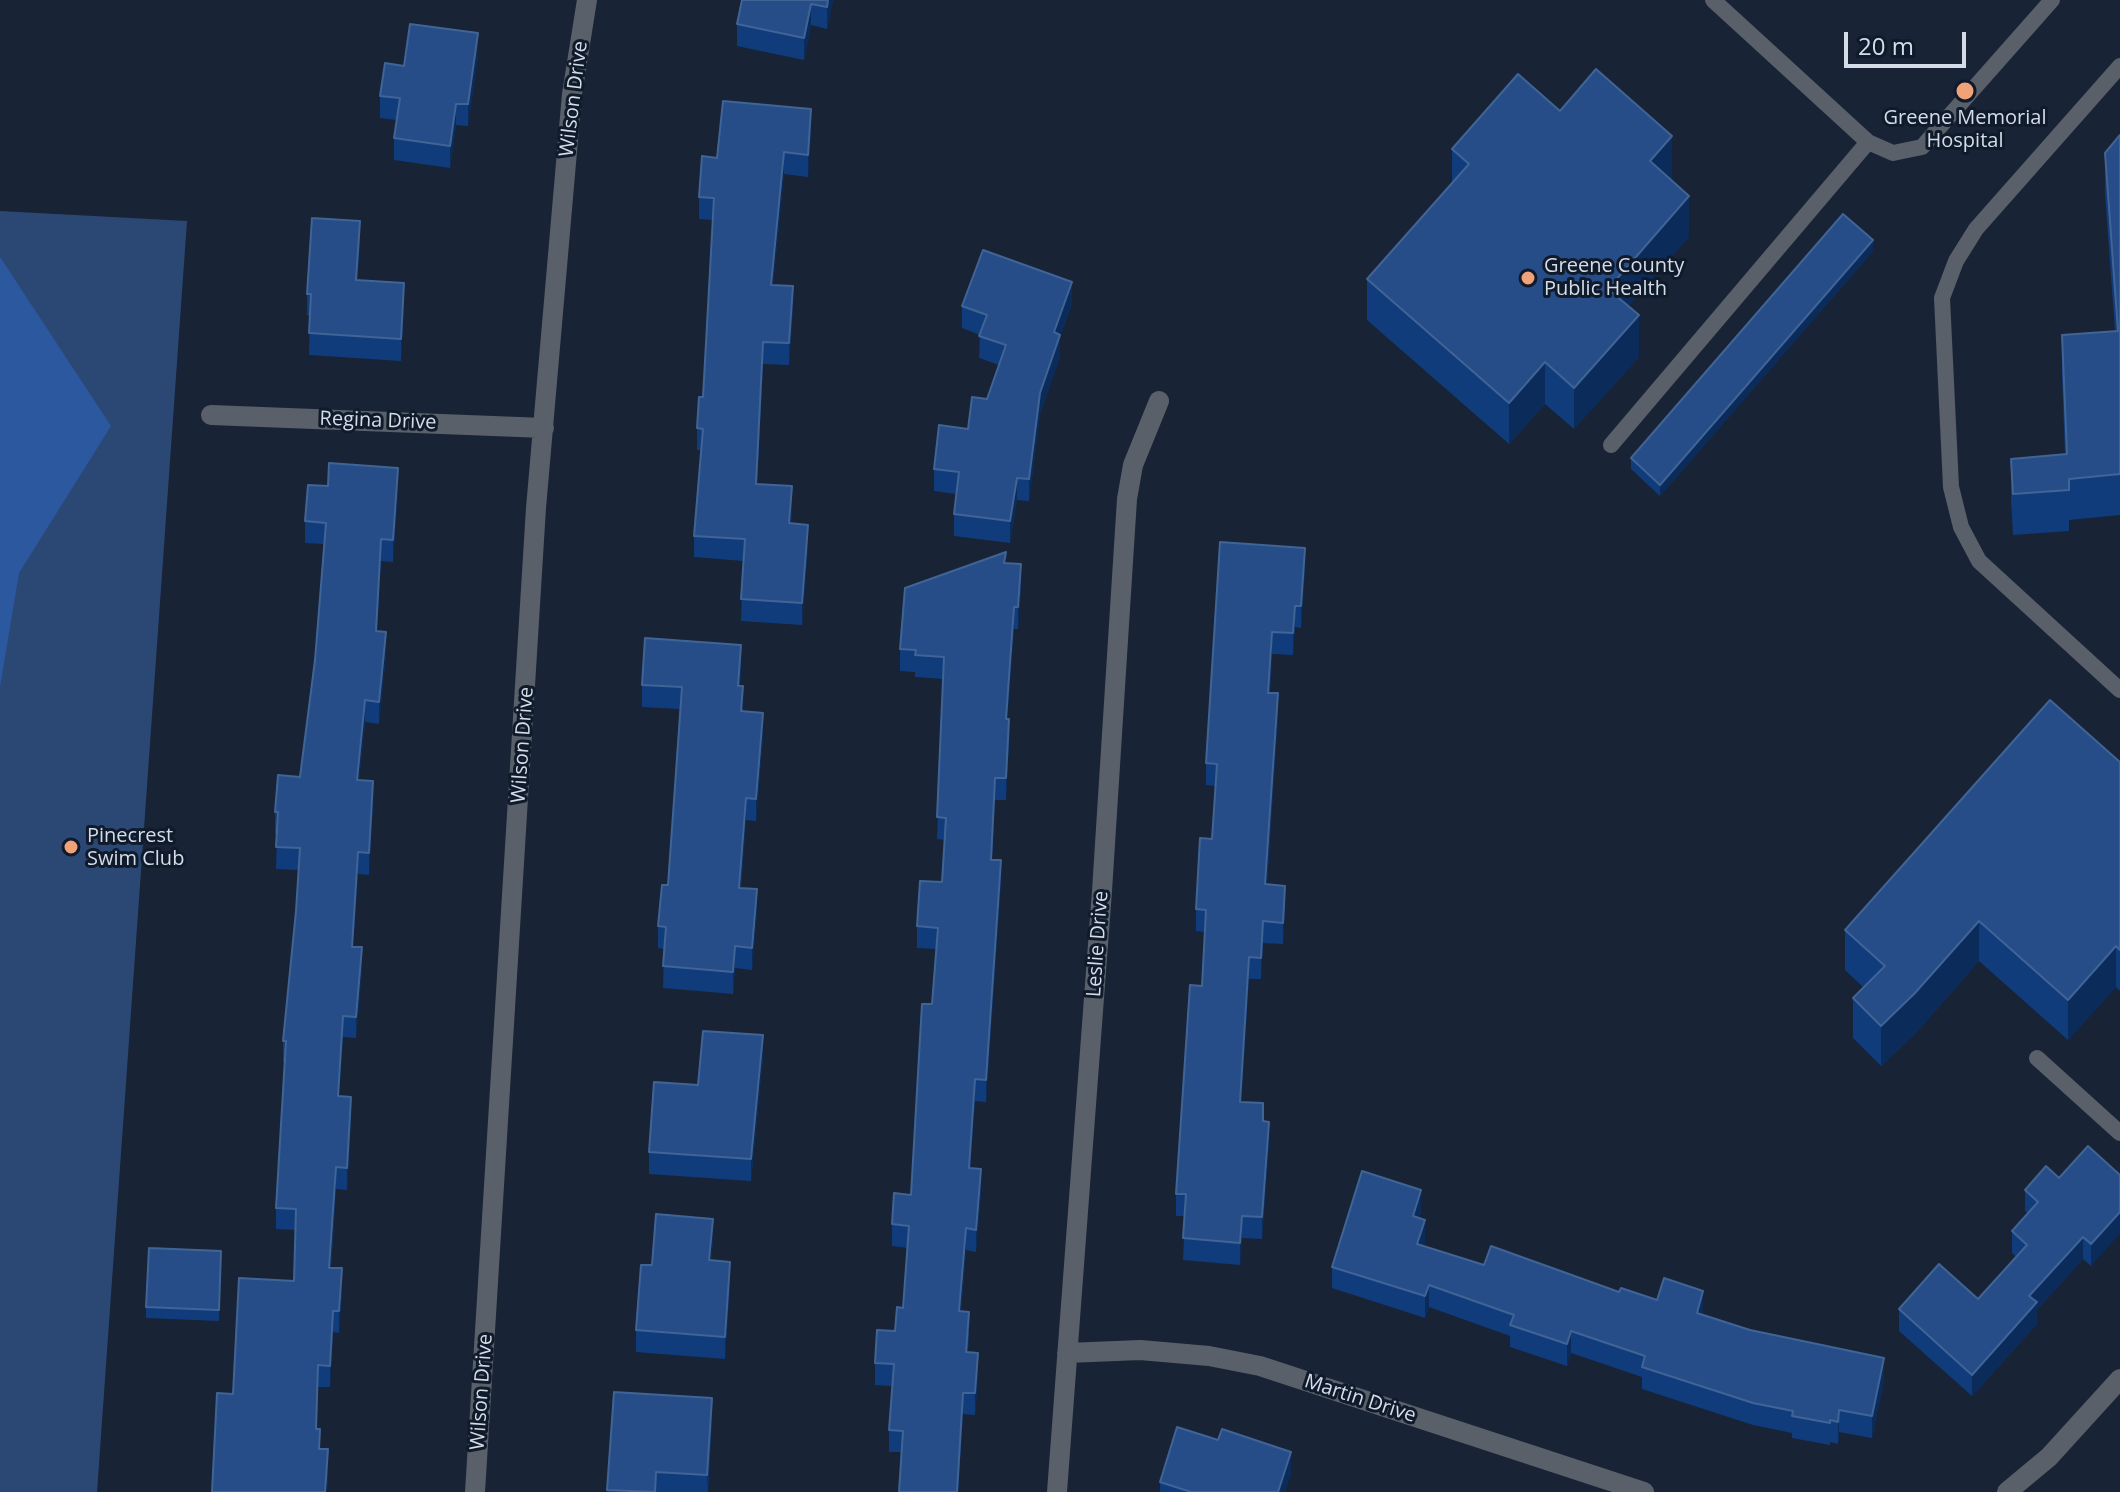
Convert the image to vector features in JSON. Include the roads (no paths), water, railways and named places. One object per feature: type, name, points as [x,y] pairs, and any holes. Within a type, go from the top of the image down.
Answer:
[{"type":"street","name":"Wilson Drive","points":[[475,1492],[536,508],[572,94],[587,0]]},
{"type":"street","name":"Leslie Drive","points":[[1057,1492],[1102,891],[1127,499],[1133,465],[1159,401]]},
{"type":"street","name":"Regina Drive","points":[[211,415],[544,428]]},
{"type":"street","name":"Martin Drive","points":[[1067,1353],[1140,1350],[1209,1356],[1260,1366],[1644,1492]]},
{"type":"street","points":[[2007,1492],[2049,1457],[2120,1379]]},
{"type":"lane","points":[[1713,0],[1868,142],[1893,153],[1922,147],[2052,0]]},
{"type":"lane","points":[[2120,66],[1976,229],[1956,261],[1942,298],[1951,487],[1961,527],[1979,561],[2120,690]]},
{"type":"lane","points":[[1611,445],[1868,142]]},
{"type":"lane","points":[[2037,1058],[2117,1124]]},
{"type":"place","name":"Greene Memorial Hospital","points":[[1965,91]]},
{"type":"place","name":"Greene County Public Health","points":[[1528,278]]},
{"type":"place","name":"Pinecrest Swim Club","points":[[71,847]]}]
